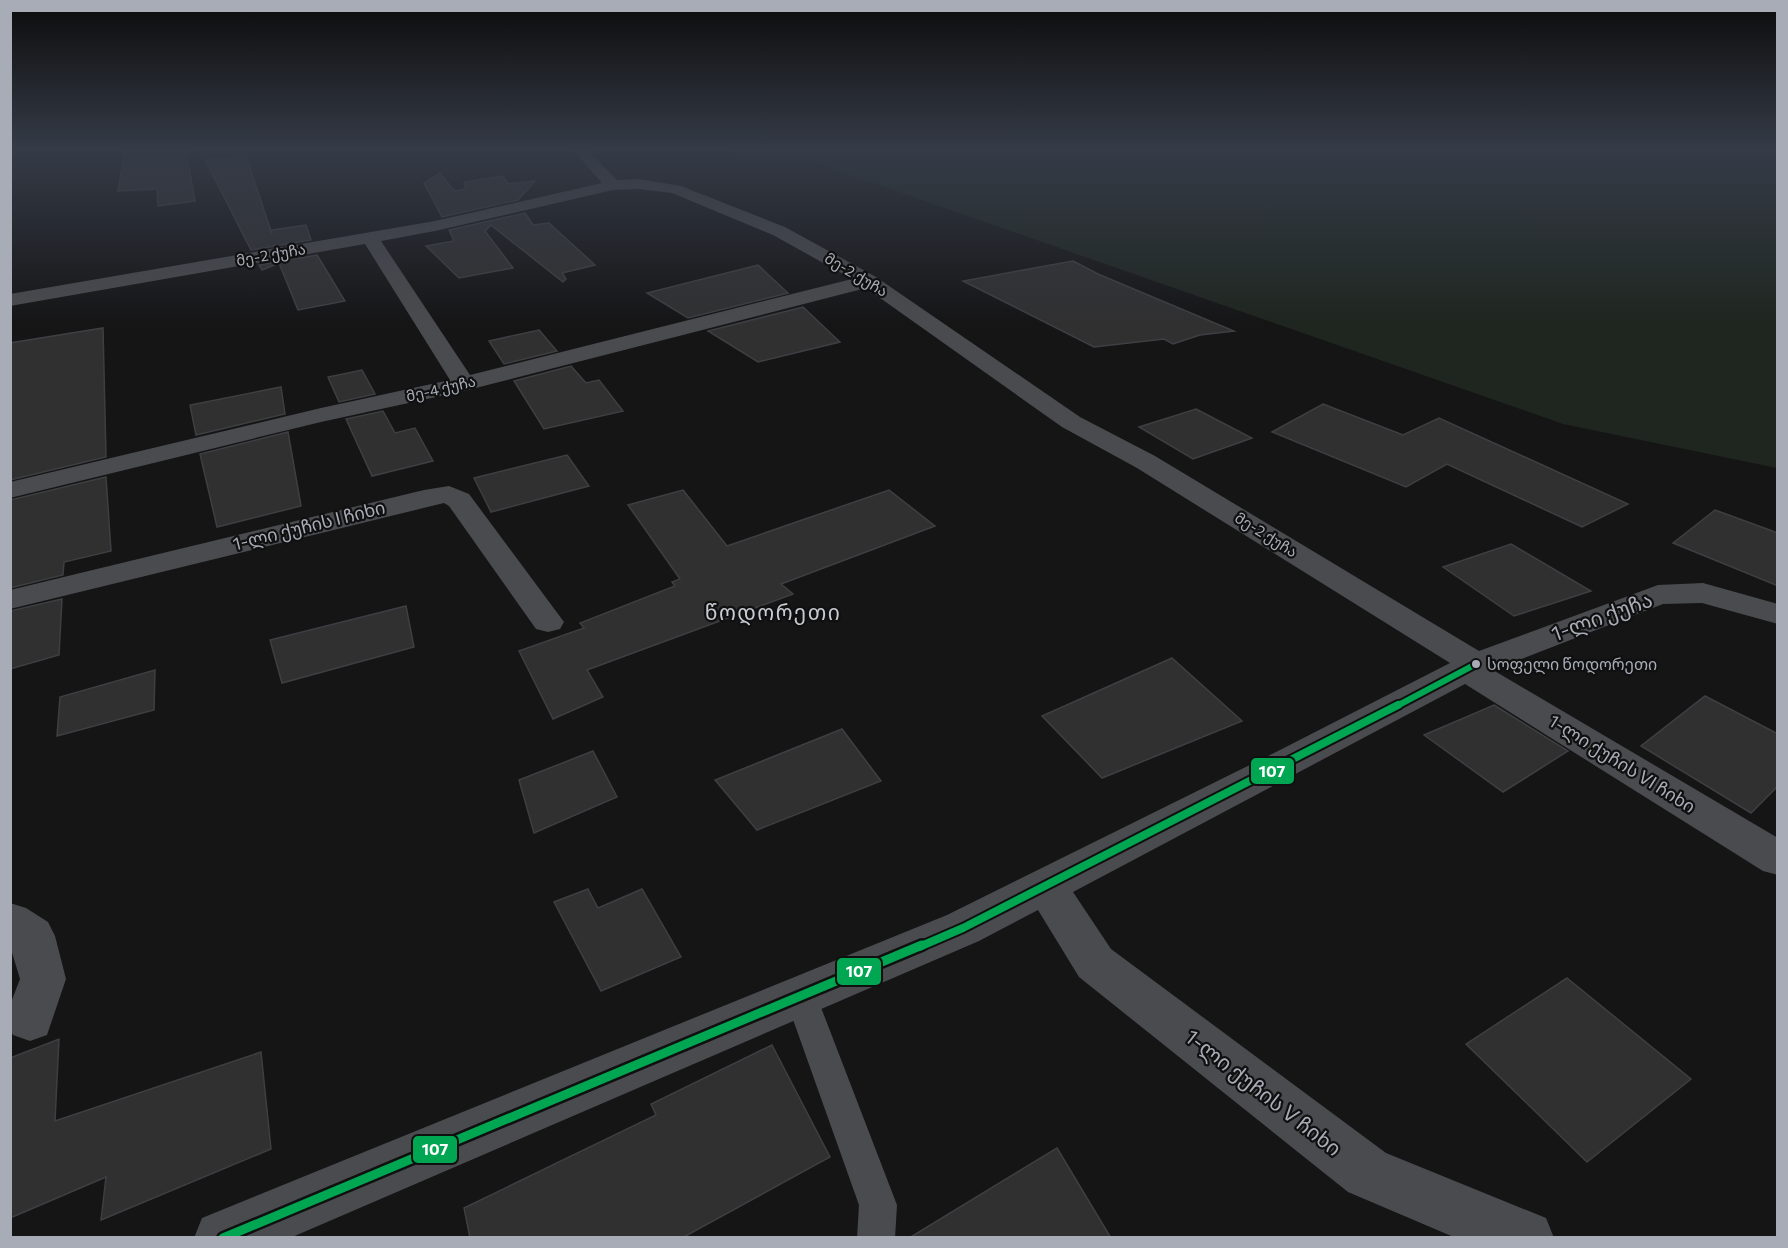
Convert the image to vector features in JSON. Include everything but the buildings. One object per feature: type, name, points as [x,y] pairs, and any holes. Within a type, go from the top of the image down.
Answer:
[{"type":"street","name":"მე-2 ქუჩა","points":[[10,300],[370,238],[512,208]]},
{"type":"street","name":"მე-2 ქუჩა","points":[[723,208],[779,231],[869,281],[1071,422],[1146,462],[1471,667]]},
{"type":"street","points":[[370,238],[464,384]]},
{"type":"street","name":"მე-4 ქუჩა","points":[[10,490],[321,415],[464,384],[869,281]]},
{"type":"street","name":"1-ლი ქუჩის I ჩიხი","points":[[10,600],[424,498],[449,494],[459,500],[548,622]]},
{"type":"street","name":"1-ლი ქუჩა","points":[[222,1238],[963,928],[1294,760],[1471,667],[1658,595],[1703,593],[1778,614]]},
{"type":"street","name":"1-ლი ქუჩის VI ჩიხი","points":[[1471,667],[1778,859]]},
{"type":"street","name":"1-ლი ქუჩის V ჩიხი","points":[[1046,886],[1095,963],[1367,1173],[1526,1238]]},
{"type":"street","points":[[10,921],[32,936],[43,979],[30,1019]]},
{"type":"lane","points":[[801,997],[878,1205],[876,1238]]},
{"type":"shaded area","points":[[946,208],[1777,208],[1777,468],[1563,424]]},
{"type":"transit line","name":"107","points":[[223,1238],[963,928],[1294,760],[1476,664]]},
{"type":"place","name":"სოფელი წოდორეთი","points":[[1476,664]]},
{"type":"district","name":"წოდორეთი","points":[[773,613]]}]
